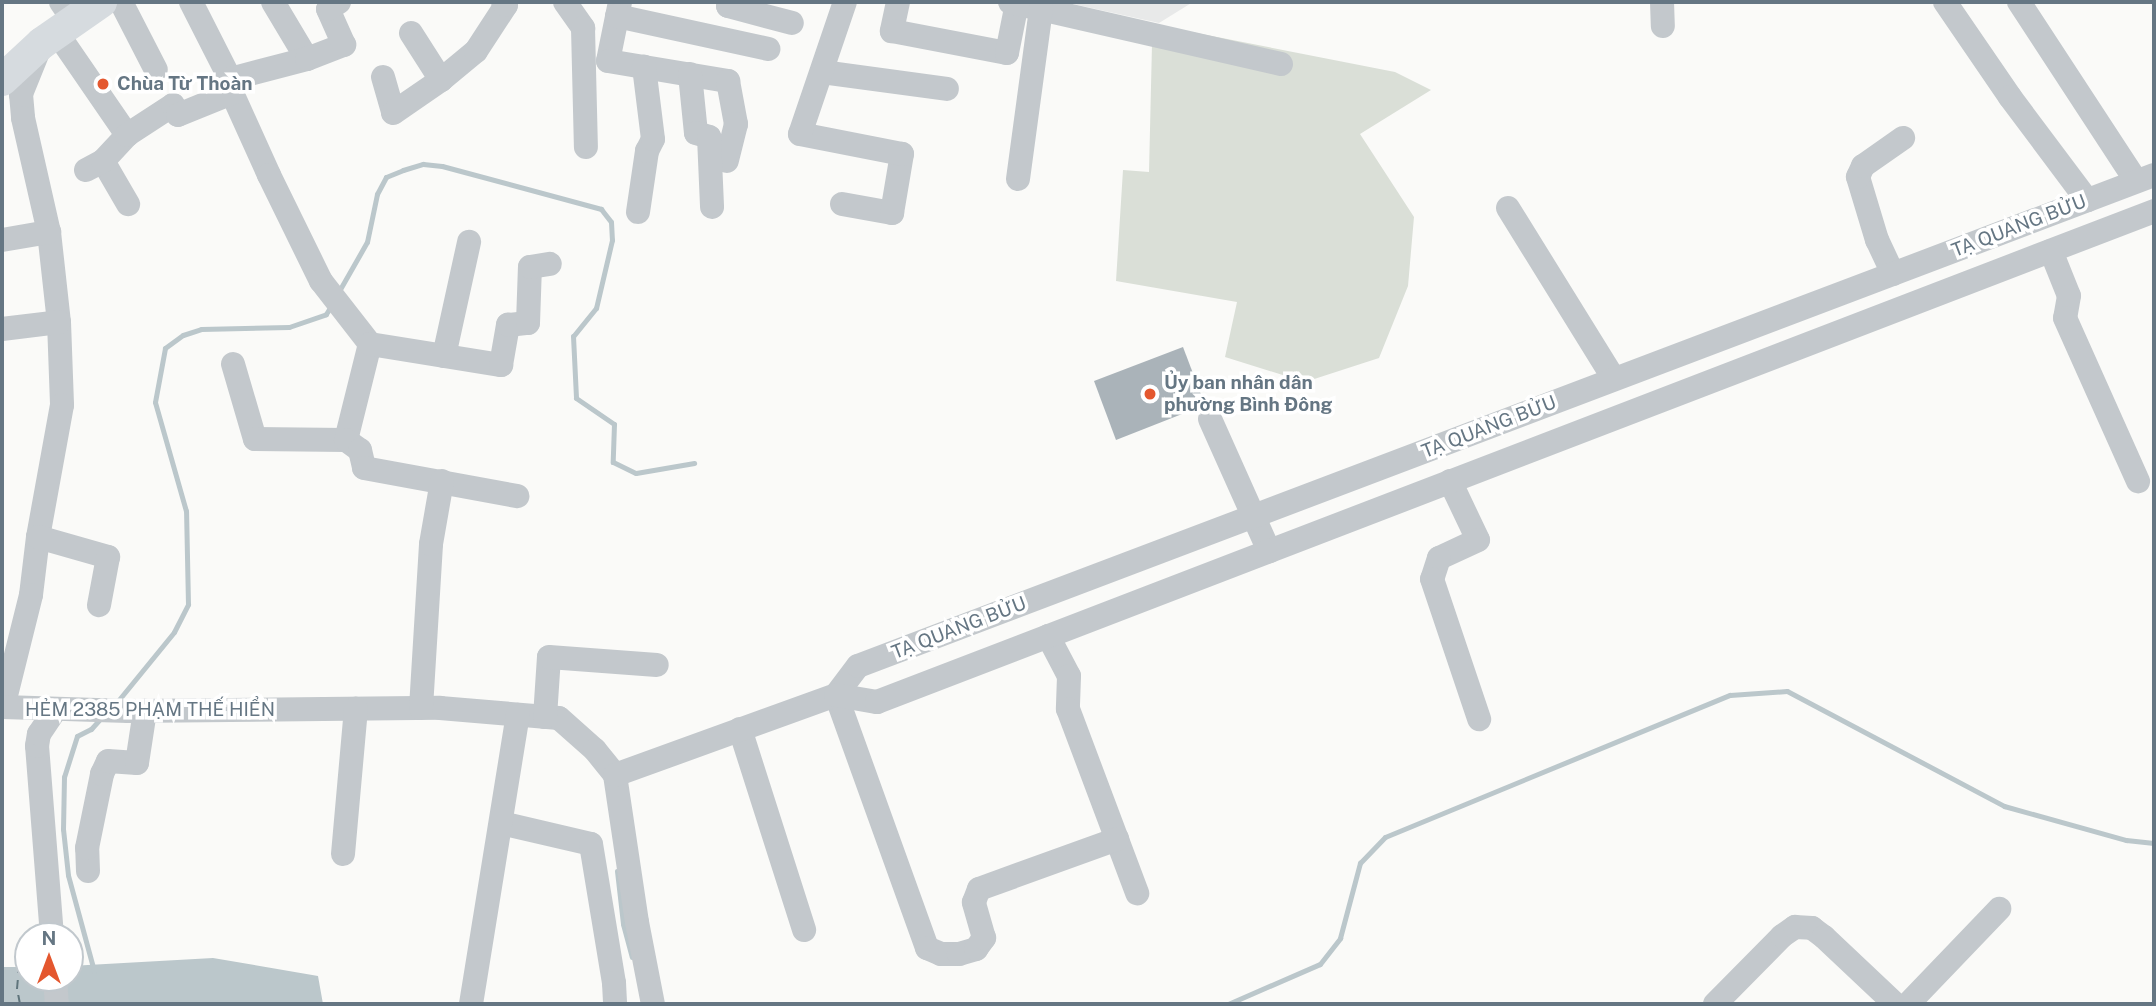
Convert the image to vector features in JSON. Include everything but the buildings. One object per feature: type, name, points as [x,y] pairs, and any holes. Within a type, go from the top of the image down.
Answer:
[{"type":"main road","points":[[2,80],[59,25],[101,2]]},
{"type":"street","points":[[121,2],[156,70]]},
{"type":"street","points":[[191,2],[321,281],[370,344],[500,365],[508,325],[528,323],[530,267],[550,264]]},
{"type":"street","points":[[273,2],[307,59]]},
{"type":"street","points":[[128,204],[94,166],[127,135],[173,105],[178,115],[231,86],[344,45],[328,9],[339,2]]},
{"type":"street","points":[[565,2],[583,28],[586,147]]},
{"type":"street","points":[[729,2],[728,6],[792,23]]},
{"type":"street","points":[[842,204],[892,213],[902,154],[800,134],[845,2]]},
{"type":"street","points":[[898,2],[892,31],[1007,52],[1014,2],[1281,64]]},
{"type":"street","points":[[1945,2],[2010,97],[2087,200]]},
{"type":"street","points":[[2020,2],[2145,178]]},
{"type":"street","points":[[383,78],[393,113],[441,80],[476,51],[507,3]]},
{"type":"street","points":[[727,161],[736,124],[728,80],[608,61],[619,9],[768,49]]},
{"type":"street","points":[[1018,179],[1041,9]]},
{"type":"street","points":[[59,25],[127,135]]},
{"type":"street","name":"HẺM 2385 PHẠM THẾ HIỂN","points":[[59,25],[21,94],[23,118],[49,232],[59,322],[62,405],[38,537],[31,595],[3,707],[93,710],[421,708],[559,718],[595,750],[615,775]]},
{"type":"street","points":[[411,33],[441,80]]},
{"type":"street","points":[[638,212],[647,151],[653,139],[644,67]]},
{"type":"street","points":[[822,72],[947,89]]},
{"type":"street","points":[[690,74],[696,133],[709,136],[712,207]]},
{"type":"street","points":[[1892,274],[1877,240],[1858,177],[1863,166],[1903,138]]},
{"type":"street","name":"TẠ QUANG BỬU","points":[[836,695],[858,666],[2145,178]]},
{"type":"street","points":[[1508,208],[1614,379]]},
{"type":"street","name":"TẠ QUANG BỬU","points":[[615,775],[836,695],[877,702],[2154,211]]},
{"type":"street","points":[[2,240],[49,232]]},
{"type":"street","points":[[444,356],[469,242]]},
{"type":"street","points":[[2051,251],[2069,296],[2065,318],[2138,481]]},
{"type":"street","points":[[1832,297],[1849,329]]},
{"type":"street","points":[[2,329],[59,322]]},
{"type":"street","points":[[346,440],[370,344]]},
{"type":"street","points":[[233,364],[256,439],[346,440],[360,450],[364,468],[517,496]]},
{"type":"street","points":[[1210,419],[1269,551]]},
{"type":"street","points":[[421,708],[430,544],[442,481]]},
{"type":"street","points":[[1450,481],[1478,540],[1449,551],[1440,558],[1432,579],[1479,719]]},
{"type":"street","points":[[38,537],[108,556],[99,605]]},
{"type":"street","points":[[1048,636],[1069,676],[1068,709],[1137,893]]},
{"type":"street","points":[[545,717],[549,657],[657,665]]},
{"type":"street","points":[[836,695],[928,948],[941,954],[959,954],[976,949],[984,938],[974,902],[979,889],[1117,839]]},
{"type":"street","points":[[51,922],[37,746],[39,734],[56,709]]},
{"type":"street","points":[[343,854],[356,709]]},
{"type":"street","points":[[88,871],[87,848],[102,774],[108,761],[138,763],[137,710]]},
{"type":"street","points":[[471,1004],[518,715]]},
{"type":"street","points":[[740,729],[804,930]]},
{"type":"street","points":[[615,775],[637,922],[653,1004]]},
{"type":"street","points":[[500,823],[592,844],[615,1004]]},
{"type":"street","points":[[1908,1004],[1999,909]]},
{"type":"street","points":[[1715,1004],[1782,936],[1795,927],[1812,928],[1824,937],[1895,1004]]},
{"type":"shaded area","points":[[1064,2],[1193,2],[1159,23]]},
{"type":"shaded area","points":[[1171,28],[1395,72],[1431,90],[1360,134],[1414,217],[1408,286],[1379,358],[1305,382],[1225,357],[1237,302],[1116,281],[1123,170],[1149,172],[1152,44]]},
{"type":"shaded area","points":[[213,958],[318,976],[323,1004],[2,1004],[2,967],[14,967],[14,992],[84,992],[84,965]]},
{"type":"waterway","points":[[339,291],[367,242],[377,194],[386,177],[403,170],[423,164],[442,166],[601,209],[611,222],[612,240],[596,308],[573,336],[576,398],[614,424],[613,462],[636,473],[694,463]]},
{"type":"waterway","points":[[117,702],[174,632],[188,604],[186,511],[155,402],[165,348],[183,335],[201,329],[289,327],[326,314],[331,306]]},
{"type":"waterway","points":[[1228,1004],[1320,964],[1340,938],[1360,863],[1385,837],[1730,695],[1787,691],[2004,806],[2126,840],[2154,843]]},
{"type":"waterway","points":[[94,971],[68,875],[63,829],[64,777],[77,736],[91,729],[100,719]]},
{"type":"waterway","points":[[617,871],[623,924],[632,957]]},
{"type":"ferry route","points":[[18,992],[20,1004]]},
{"type":"place","name":"Chùa Từ Thoàn","points":[[103,84]]},
{"type":"place","name":"Ủy ban nhân dân phường Bình Đông","points":[[1150,394]]}]
